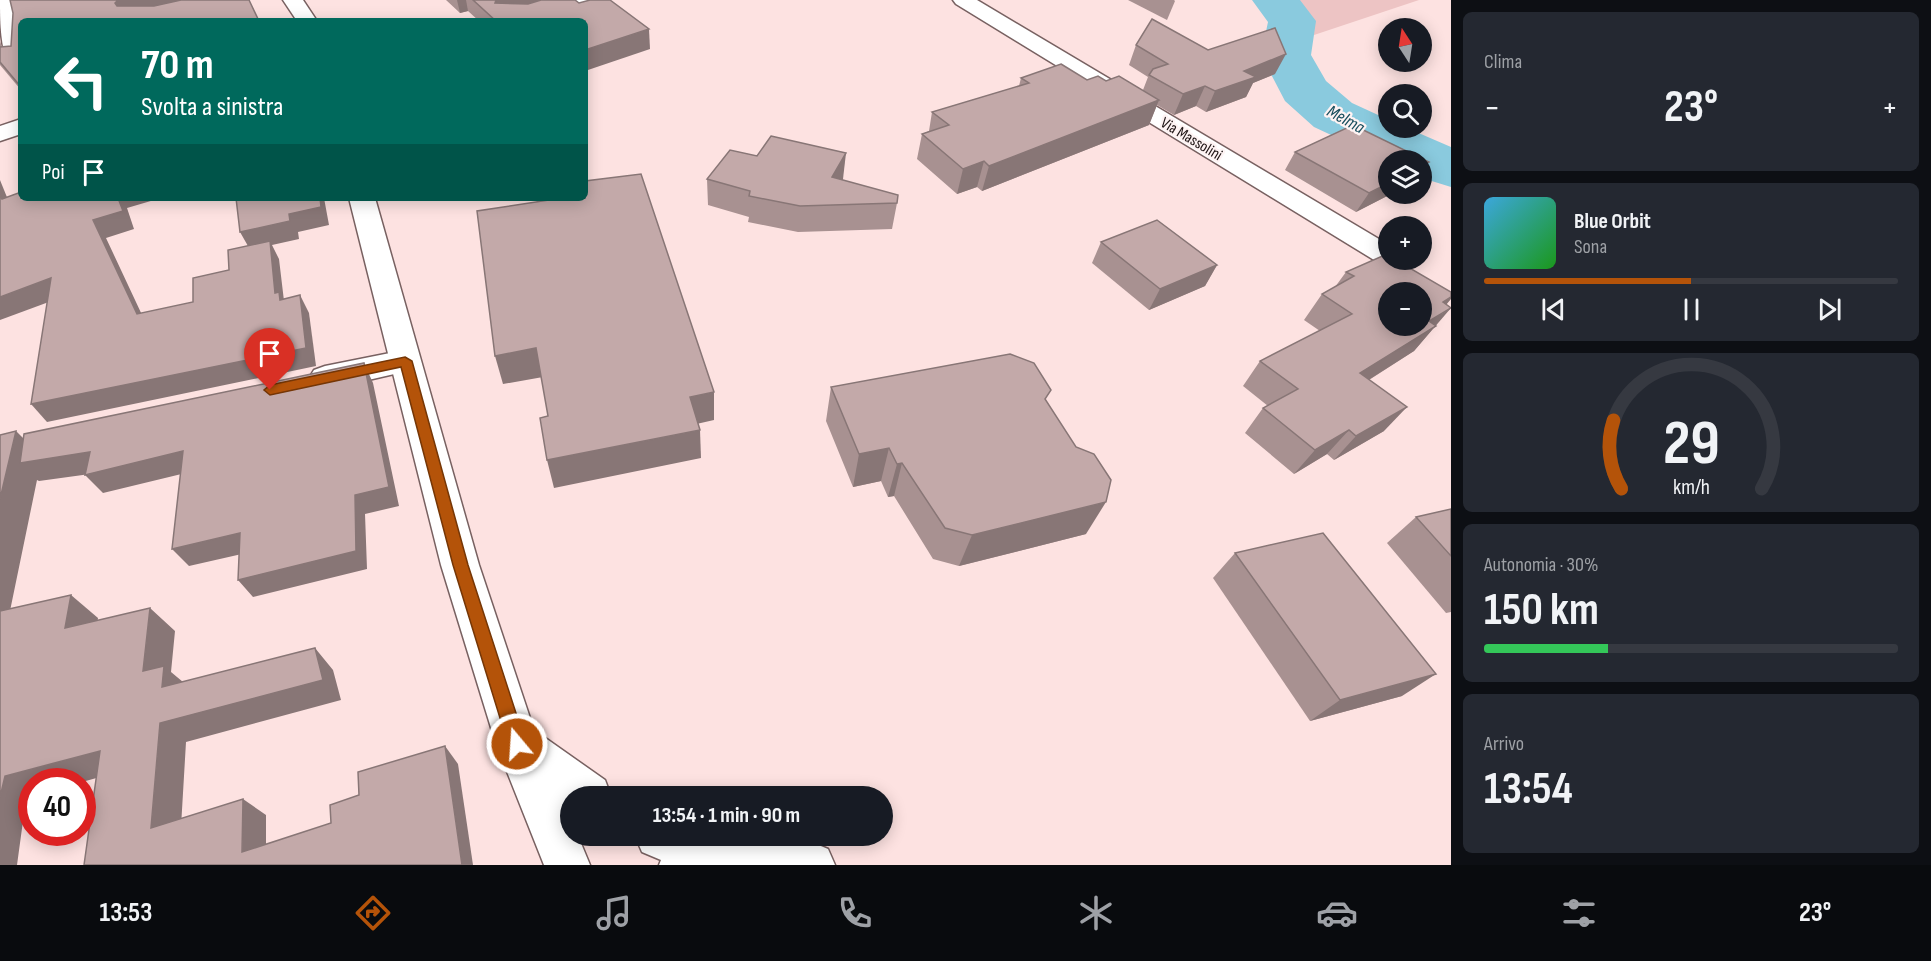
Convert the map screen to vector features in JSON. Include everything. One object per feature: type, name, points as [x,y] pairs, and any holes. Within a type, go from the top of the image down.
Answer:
[{"type":"street","points":[[5,0],[12,58]]},
{"type":"street","points":[[293,0],[305,18]]},
{"type":"street","points":[[520,18],[579,0]]},
{"type":"street","name":"Via Massolini","points":[[963,0],[1378,250]]},
{"type":"street","points":[[0,134],[18,127]]},
{"type":"street","points":[[363,201],[460,565],[517,744],[567,865]]},
{"type":"street","points":[[301,383],[405,361]]},
{"type":"street","points":[[517,744],[575,786]]},
{"type":"street","points":[[673,846],[693,860],[746,848],[789,854],[812,865]]},
{"type":"shaded area","points":[[1264,0],[1419,0],[1275,48],[1279,12]]},
{"type":"building","points":[[10,0],[118,0],[115,3],[117,6],[154,6],[181,0],[249,0],[258,18],[18,18],[18,83],[0,62],[0,47],[11,46],[13,13]]},
{"type":"building","points":[[473,0],[528,4],[541,0],[575,0],[579,3],[590,0],[610,0],[649,29],[588,49],[588,18],[493,18]]},
{"type":"building","points":[[1152,19],[1208,50],[1275,28],[1286,54],[1244,71],[1256,77],[1215,91],[1205,86],[1183,94],[1149,75],[1153,69],[1168,64],[1136,45]]},
{"type":"building","points":[[1061,64],[1087,80],[1098,76],[1106,81],[1119,76],[1159,100],[989,166],[984,161],[963,169],[922,134],[949,125],[932,112],[1029,83],[1021,78]]},
{"type":"building","points":[[1353,125],[1404,150],[1378,150],[1378,188],[1369,193],[1295,152]]},
{"type":"building","points":[[771,136],[846,153],[832,177],[898,195],[897,203],[800,206],[749,196],[750,191],[707,179],[730,150],[757,156]]},
{"type":"building","points":[[641,174],[714,392],[690,397],[700,430],[547,460],[540,418],[548,416],[536,348],[495,356],[477,211],[542,201],[588,201],[588,181]]},
{"type":"building","points":[[18,193],[18,201],[119,201],[123,211],[93,220],[137,314],[193,302],[193,278],[229,270],[228,250],[270,241],[275,293],[279,292],[280,300],[300,295],[306,348],[31,404],[51,278],[0,297],[0,195],[2,199]]},
{"type":"building","points":[[236,201],[320,201],[321,207],[289,214],[290,221],[240,232]]},
{"type":"building","points":[[1157,220],[1217,265],[1160,289],[1101,242]]},
{"type":"building","points":[[1378,258],[1378,270],[1413,270],[1451,292],[1451,297],[1443,302],[1451,308],[1432,319],[1432,282],[1378,282],[1378,336],[1420,336],[1360,373],[1407,407],[1356,436],[1349,430],[1315,450],[1263,408],[1298,389],[1260,361],[1352,314],[1322,294],[1354,276],[1346,272]]},
{"type":"building","points":[[1010,354],[1034,363],[1051,390],[1045,399],[1076,447],[1094,454],[1111,480],[1106,502],[972,535],[945,528],[902,463],[897,464],[889,448],[859,454],[831,387]]},
{"type":"building","points":[[364,363],[389,487],[355,495],[356,551],[238,580],[240,533],[172,549],[183,451],[85,475],[90,452],[20,463],[24,434]]},
{"type":"building","points":[[16,431],[0,499],[0,435]]},
{"type":"building","points":[[1451,509],[1451,556],[1416,517]]},
{"type":"building","points":[[1323,533],[1436,674],[1340,700],[1235,553]]},
{"type":"building","points":[[71,595],[65,628],[150,608],[143,671],[164,666],[162,687],[315,648],[323,680],[160,723],[151,828],[243,799],[242,852],[331,823],[330,805],[359,795],[358,772],[445,746],[462,865],[84,865],[87,846],[96,846],[96,780],[100,751],[35,768],[18,768],[18,773],[5,776],[0,797],[0,611]]},
{"type":"waterway","name":"Melma","points":[[1275,0],[1292,21],[1286,55],[1304,90],[1333,115],[1451,169]]},
{"type":"route","points":[[270,390],[405,361],[460,565],[517,744]]}]
